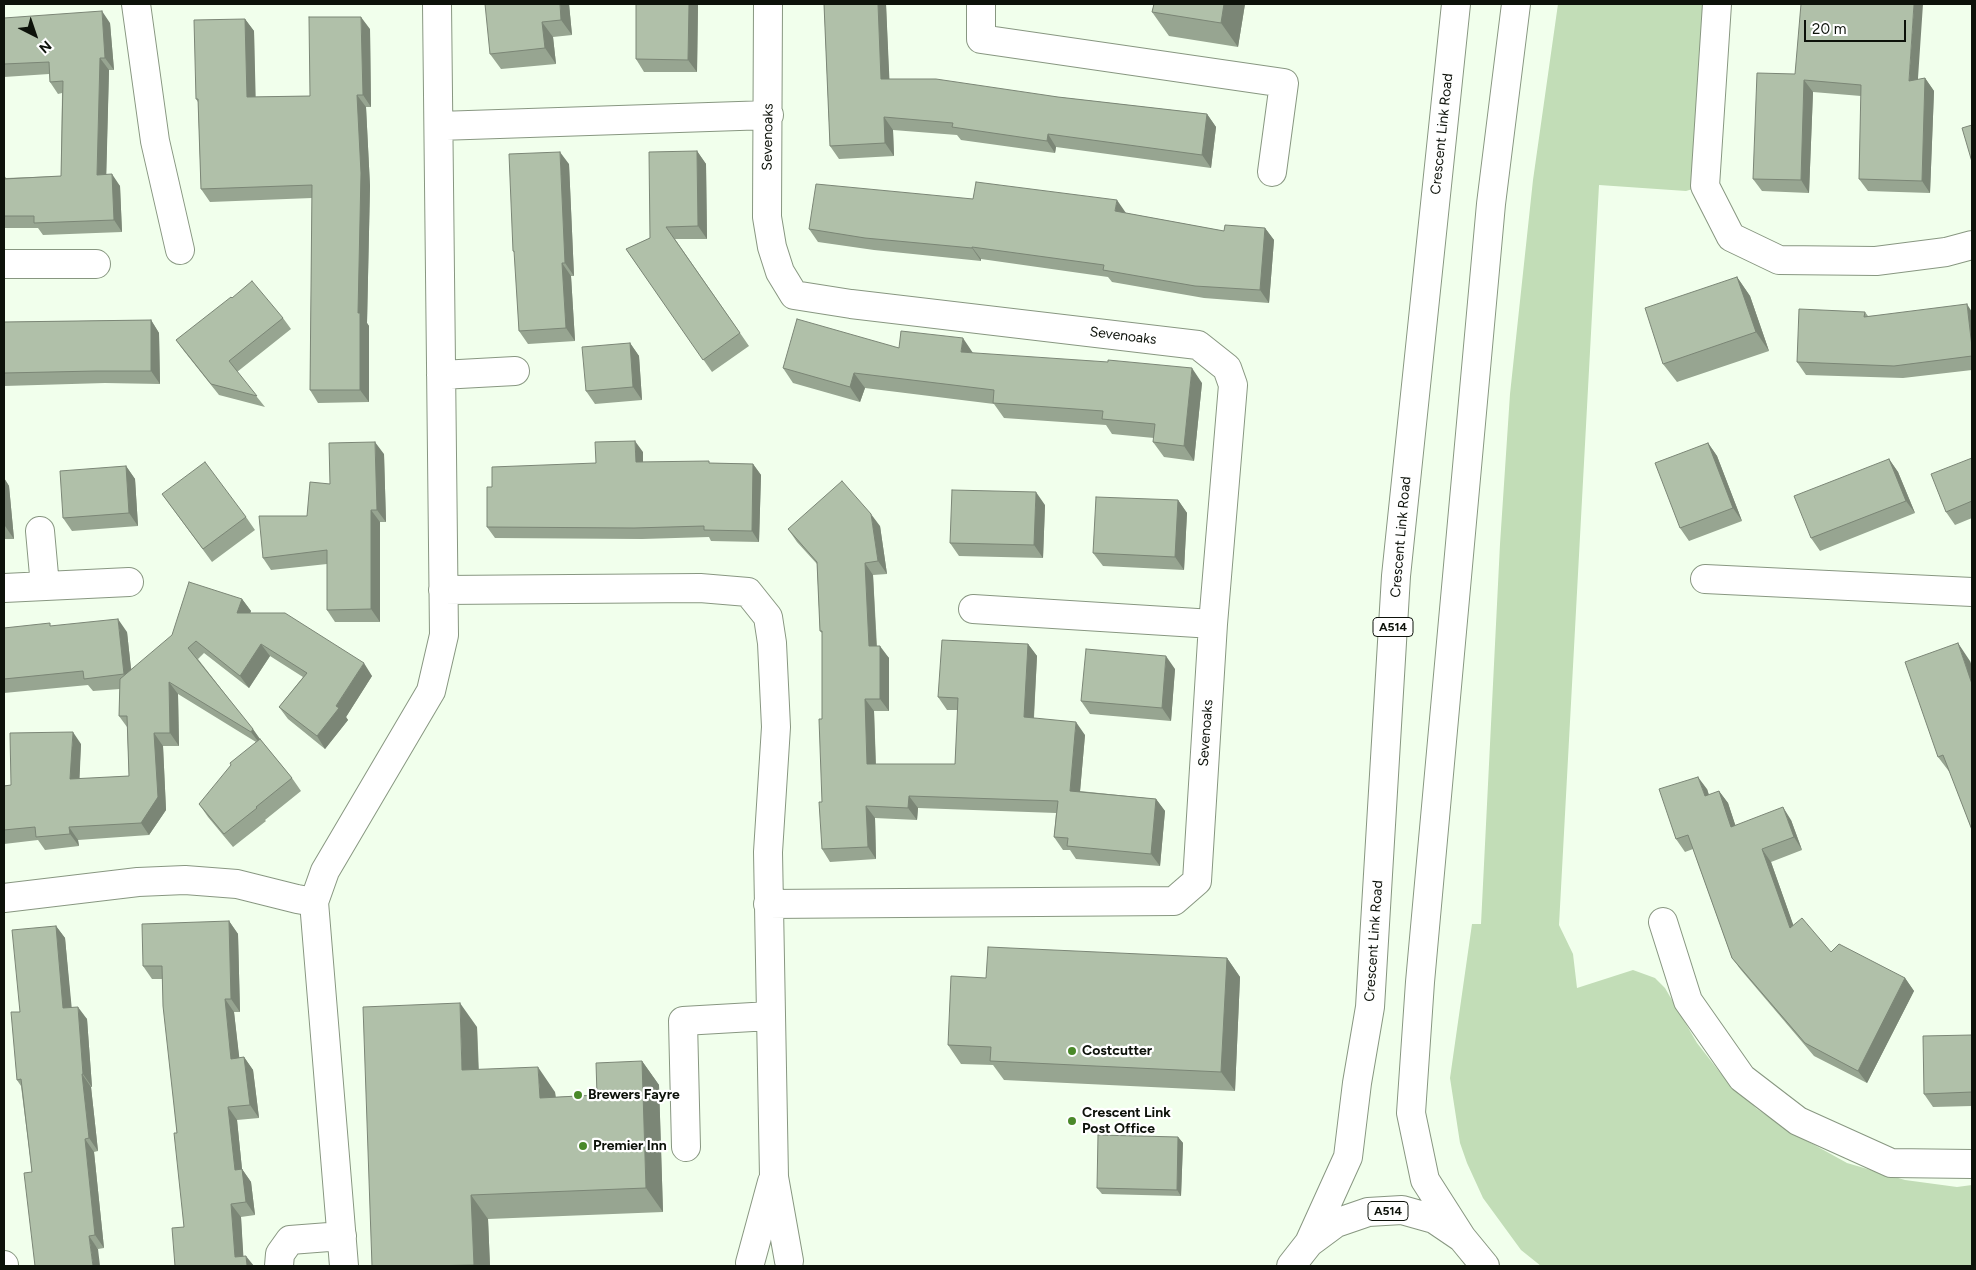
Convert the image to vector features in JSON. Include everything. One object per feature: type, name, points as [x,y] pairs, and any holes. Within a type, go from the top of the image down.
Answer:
[{"type":"main road","points":[[136,4],[156,141],[180,250]]},
{"type":"main road","points":[[344,1266],[314,902],[325,871],[431,691],[444,635],[437,4]]},
{"type":"main road","name":"Sevenoaks","points":[[768,4],[769,115],[767,217],[772,247],[780,272],[794,295],[861,305],[1198,346],[1227,368],[1234,385],[1213,624],[1197,881],[1174,901],[768,904]]},
{"type":"main road","points":[[981,4],[981,39],[1284,83],[1272,172]]},
{"type":"main road","name":"Crescent Link Road","points":[[1309,1242],[1348,1157],[1357,1083],[1370,1007],[1396,576],[1456,4]]},
{"type":"main road","name":"A514","points":[[1485,1266],[1462,1238],[1426,1180],[1411,1113],[1420,982],[1491,204],[1516,4]]},
{"type":"main road","points":[[1717,4],[1705,186],[1731,238],[1779,260],[1876,261],[1946,252],[1972,245]]},
{"type":"main road","points":[[439,126],[769,115]]},
{"type":"main road","points":[[4,264],[96,264]]},
{"type":"main road","points":[[441,387],[515,372]]},
{"type":"main road","points":[[40,531],[45,586]]},
{"type":"main road","points":[[1705,579],[1972,592]]},
{"type":"main road","points":[[4,588],[129,582]]},
{"type":"main road","points":[[443,590],[700,588],[748,592],[768,617],[772,643],[776,727],[768,852],[774,1177],[796,1264],[770,1260],[745,1264],[774,1177]]},
{"type":"main road","points":[[973,609],[1213,624]]},
{"type":"main road","points":[[4,898],[138,882],[185,880],[237,884],[314,902]]},
{"type":"main road","points":[[1662,922],[1688,1001],[1742,1078],[1798,1121],[1890,1163],[1972,1164]]},
{"type":"main road","points":[[686,1147],[683,1022],[770,1016]]},
{"type":"main road","name":"A514","points":[[1291,1266],[1309,1242],[1336,1223],[1368,1212],[1402,1210],[1434,1220],[1462,1238]]},
{"type":"main road","points":[[279,1266],[280,1254],[290,1240],[342,1236]]},
{"type":"green space","points":[[1558,4],[1703,4],[1696,188],[1686,191],[1599,185],[1559,925],[1573,954],[1577,988],[1633,970],[1655,978],[1665,988],[1697,1043],[1722,1075],[1757,1109],[1791,1132],[1847,1163],[1905,1180],[1957,1187],[1972,1185],[1972,1266],[1541,1266],[1521,1250],[1483,1198],[1460,1143],[1450,1078],[1472,924],[1481,924],[1500,544],[1510,394],[1533,180]]},
{"type":"building","points":[[485,4],[560,4],[561,20],[542,22],[545,48],[490,54]]},
{"type":"building","points":[[636,4],[689,4],[688,60],[636,59]]},
{"type":"building","points":[[824,4],[878,4],[881,79],[936,79],[1058,97],[1207,114],[1202,155],[1048,134],[1047,141],[952,127],[953,123],[884,117],[885,143],[830,146]]},
{"type":"building","points":[[1154,4],[1224,4],[1221,23],[1152,12]]},
{"type":"building","points":[[1801,4],[1914,4],[1909,81],[1925,78],[1922,181],[1859,179],[1861,85],[1804,80],[1801,180],[1753,179],[1757,73],[1795,74]]},
{"type":"building","points":[[102,11],[105,58],[100,58],[97,175],[112,174],[114,220],[34,223],[34,216],[4,216],[4,179],[61,176],[63,81],[50,82],[49,62],[4,64],[4,18]]},
{"type":"building","points":[[309,17],[361,17],[363,95],[357,95],[361,173],[358,313],[360,313],[360,390],[310,390],[312,185],[201,189],[194,20],[245,19],[247,97],[310,96]]},
{"type":"building","points":[[1972,125],[1972,162],[1962,128]]},
{"type":"building","points":[[697,151],[698,226],[666,227],[740,333],[703,360],[626,249],[650,238],[649,152]]},
{"type":"building","points":[[560,152],[565,263],[562,263],[566,328],[519,331],[509,154]]},
{"type":"building","points":[[976,182],[1117,200],[1115,211],[1224,231],[1225,225],[1265,228],[1260,290],[1195,286],[1103,270],[1104,265],[972,247],[865,238],[809,229],[816,184],[973,199]]},
{"type":"building","points":[[1737,277],[1756,332],[1663,364],[1645,308]]},
{"type":"building","points":[[252,281],[283,318],[229,361],[257,396],[211,384],[176,340]]},
{"type":"building","points":[[1967,304],[1972,356],[1894,366],[1797,362],[1799,309],[1865,312],[1864,317]]},
{"type":"building","points":[[797,319],[899,348],[901,331],[963,338],[961,352],[1108,362],[1108,360],[1192,368],[1184,446],[1153,442],[1155,424],[1102,419],[1103,411],[993,403],[994,390],[854,373],[850,387],[783,368]]},
{"type":"building","points":[[151,320],[151,371],[4,373],[4,322]]},
{"type":"building","points":[[630,343],[633,387],[586,391],[582,347]]},
{"type":"building","points":[[635,441],[636,462],[709,461],[709,463],[753,464],[752,531],[704,530],[704,526],[634,528],[487,527],[487,487],[492,487],[492,467],[596,463],[595,442]]},
{"type":"building","points":[[375,442],[377,510],[371,510],[371,609],[327,610],[327,550],[263,558],[259,516],[307,516],[310,482],[330,484],[329,443]]},
{"type":"building","points":[[1708,443],[1733,508],[1680,528],[1655,463]]},
{"type":"building","points":[[1972,458],[1972,501],[1946,512],[1931,474]]},
{"type":"building","points":[[1889,459],[1906,501],[1811,538],[1794,496]]},
{"type":"building","points":[[205,462],[246,517],[203,549],[162,494]]},
{"type":"building","points":[[126,466],[129,513],[63,518],[60,471]]},
{"type":"building","points":[[842,481],[871,514],[878,561],[865,563],[869,646],[880,646],[880,699],[865,699],[867,764],[955,764],[958,698],[938,697],[942,640],[1028,644],[1024,717],[1076,722],[1070,791],[1156,799],[1151,854],[1067,846],[1068,838],[1054,837],[1058,801],[909,796],[908,808],[866,806],[868,847],[822,849],[819,802],[822,802],[819,719],[822,719],[822,631],[820,631],[817,562],[788,529]]},
{"type":"building","points":[[952,490],[1036,492],[1034,545],[950,543]]},
{"type":"building","points":[[1096,497],[1178,500],[1175,557],[1093,553]]},
{"type":"building","points":[[189,582],[242,599],[237,613],[285,613],[364,663],[336,706],[339,708],[317,736],[279,707],[307,673],[261,644],[240,676],[196,641],[188,648],[253,729],[251,732],[169,682],[170,733],[154,733],[158,797],[141,823],[69,827],[70,834],[36,837],[35,827],[4,830],[4,786],[11,785],[10,733],[73,732],[70,779],[129,776],[127,716],[119,716],[120,679],[172,635]]},
{"type":"building","points":[[118,619],[124,674],[84,679],[83,671],[4,679],[4,628],[50,623],[50,626]]},
{"type":"building","points":[[1958,643],[1972,684],[1972,830],[1943,755],[1938,757],[1905,662]]},
{"type":"building","points":[[1086,649],[1166,656],[1162,708],[1081,701]]},
{"type":"building","points":[[260,739],[292,778],[224,834],[199,804],[231,765],[230,763]]},
{"type":"building","points":[[1698,777],[1705,796],[1719,791],[1731,827],[1783,807],[1794,837],[1762,849],[1790,928],[1802,918],[1831,952],[1839,944],[1905,978],[1858,1071],[1805,1043],[1732,958],[1688,835],[1676,839],[1659,789]]},
{"type":"building","points":[[229,921],[231,999],[225,999],[231,1059],[244,1057],[250,1105],[228,1107],[235,1170],[242,1169],[246,1202],[231,1204],[235,1257],[246,1256],[247,1266],[175,1266],[172,1228],[184,1227],[174,1133],[177,1133],[163,1006],[162,966],[143,966],[142,924]]},
{"type":"building","points":[[56,926],[63,1008],[78,1007],[82,1074],[89,1138],[85,1139],[95,1235],[89,1236],[93,1266],[35,1266],[24,1173],[32,1172],[21,1079],[17,1080],[11,1012],[20,1012],[12,930]]},
{"type":"building","points":[[988,947],[1227,958],[1221,1072],[990,1061],[991,1047],[948,1045],[951,976],[986,978]]},
{"type":"building","name":"Premier Inn","points":[[460,1003],[462,1070],[538,1067],[540,1098],[597,1095],[596,1063],[642,1061],[646,1188],[471,1195],[474,1265],[372,1266],[363,1007]]},
{"type":"building","points":[[1972,1035],[1972,1092],[1924,1094],[1923,1036]]},
{"type":"building","points":[[1098,1135],[1178,1137],[1177,1190],[1097,1188]]},
{"type":"place","name":"Costcutter","points":[[1072,1051]]},
{"type":"place","name":"Brewers Fayre","points":[[578,1095]]},
{"type":"place","name":"Crescent Link Post Office","points":[[1072,1121]]},
{"type":"place","name":"Premier Inn","points":[[583,1146]]}]
